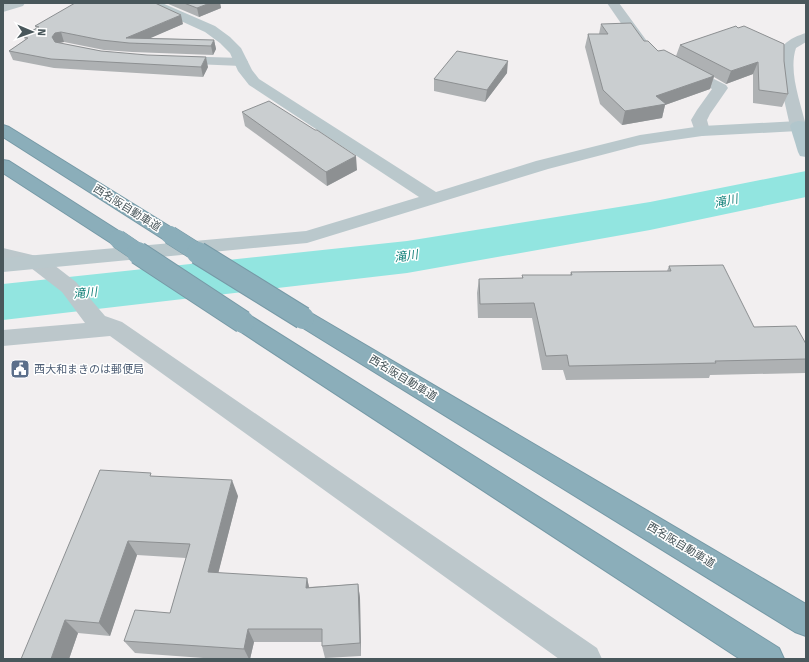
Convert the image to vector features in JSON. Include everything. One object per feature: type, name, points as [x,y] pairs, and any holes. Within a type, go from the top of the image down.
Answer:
[{"type":"highway","name":"西名阪自動車道","points":[[3,130],[303,318],[806,621]]},
{"type":"highway","points":[[3,165],[243,322],[768,659]]},
{"type":"main road","points":[[802,127],[806,152]]},
{"type":"street","points":[[3,8],[19,3]]},
{"type":"street","points":[[152,3],[210,29],[236,51],[245,71],[254,82],[433,198]]},
{"type":"street","points":[[613,3],[645,47],[656,56]]},
{"type":"street","points":[[3,265],[38,263],[307,237],[542,165],[640,140],[702,131],[802,127],[790,88],[786,57],[791,46],[806,37]]},
{"type":"street","points":[[163,59],[241,62]]},
{"type":"street","points":[[674,63],[721,88],[702,113],[699,120],[702,131]]},
{"type":"street","points":[[3,254],[38,263],[69,287],[105,325],[586,659]]},
{"type":"street","points":[[3,338],[105,325]]},
{"type":"building","points":[[75,3],[155,3],[181,15],[126,38],[214,40],[211,46],[129,43],[101,40],[61,32],[55,33],[52,37],[55,42],[101,51],[147,55],[206,57],[201,67],[51,59],[9,51],[28,38],[24,37],[30,34],[28,33],[39,27],[35,26]]},
{"type":"building","points":[[184,3],[210,3],[197,8]]},
{"type":"building","points":[[631,23],[644,41],[648,41],[658,51],[664,50],[714,76],[656,96],[666,104],[625,111],[603,90],[588,34],[608,34],[601,24]]},
{"type":"building","points":[[736,26],[738,28],[744,26],[784,44],[784,61],[788,94],[759,90],[758,62],[731,71],[680,45]]},
{"type":"building","points":[[457,51],[508,61],[487,90],[434,79]]},
{"type":"building","points":[[269,101],[356,156],[326,172],[242,112]]},
{"type":"building","points":[[723,265],[754,327],[796,326],[806,344],[806,359],[715,361],[716,363],[569,366],[567,355],[546,356],[534,303],[480,304],[479,279],[523,278],[522,275],[572,275],[571,272],[671,271],[669,266]]},
{"type":"building","points":[[100,470],[151,473],[150,476],[232,480],[208,572],[307,578],[306,588],[358,584],[360,643],[322,646],[322,629],[248,629],[244,649],[124,641],[135,610],[170,613],[190,544],[128,541],[99,623],[65,620],[51,659],[21,659]]},
{"type":"waterway","name":"滝川","points":[[3,302],[407,257],[650,216],[806,184]]},
{"type":"place","name":"西大和まきのは郵便局","points":[[20,369]]}]
